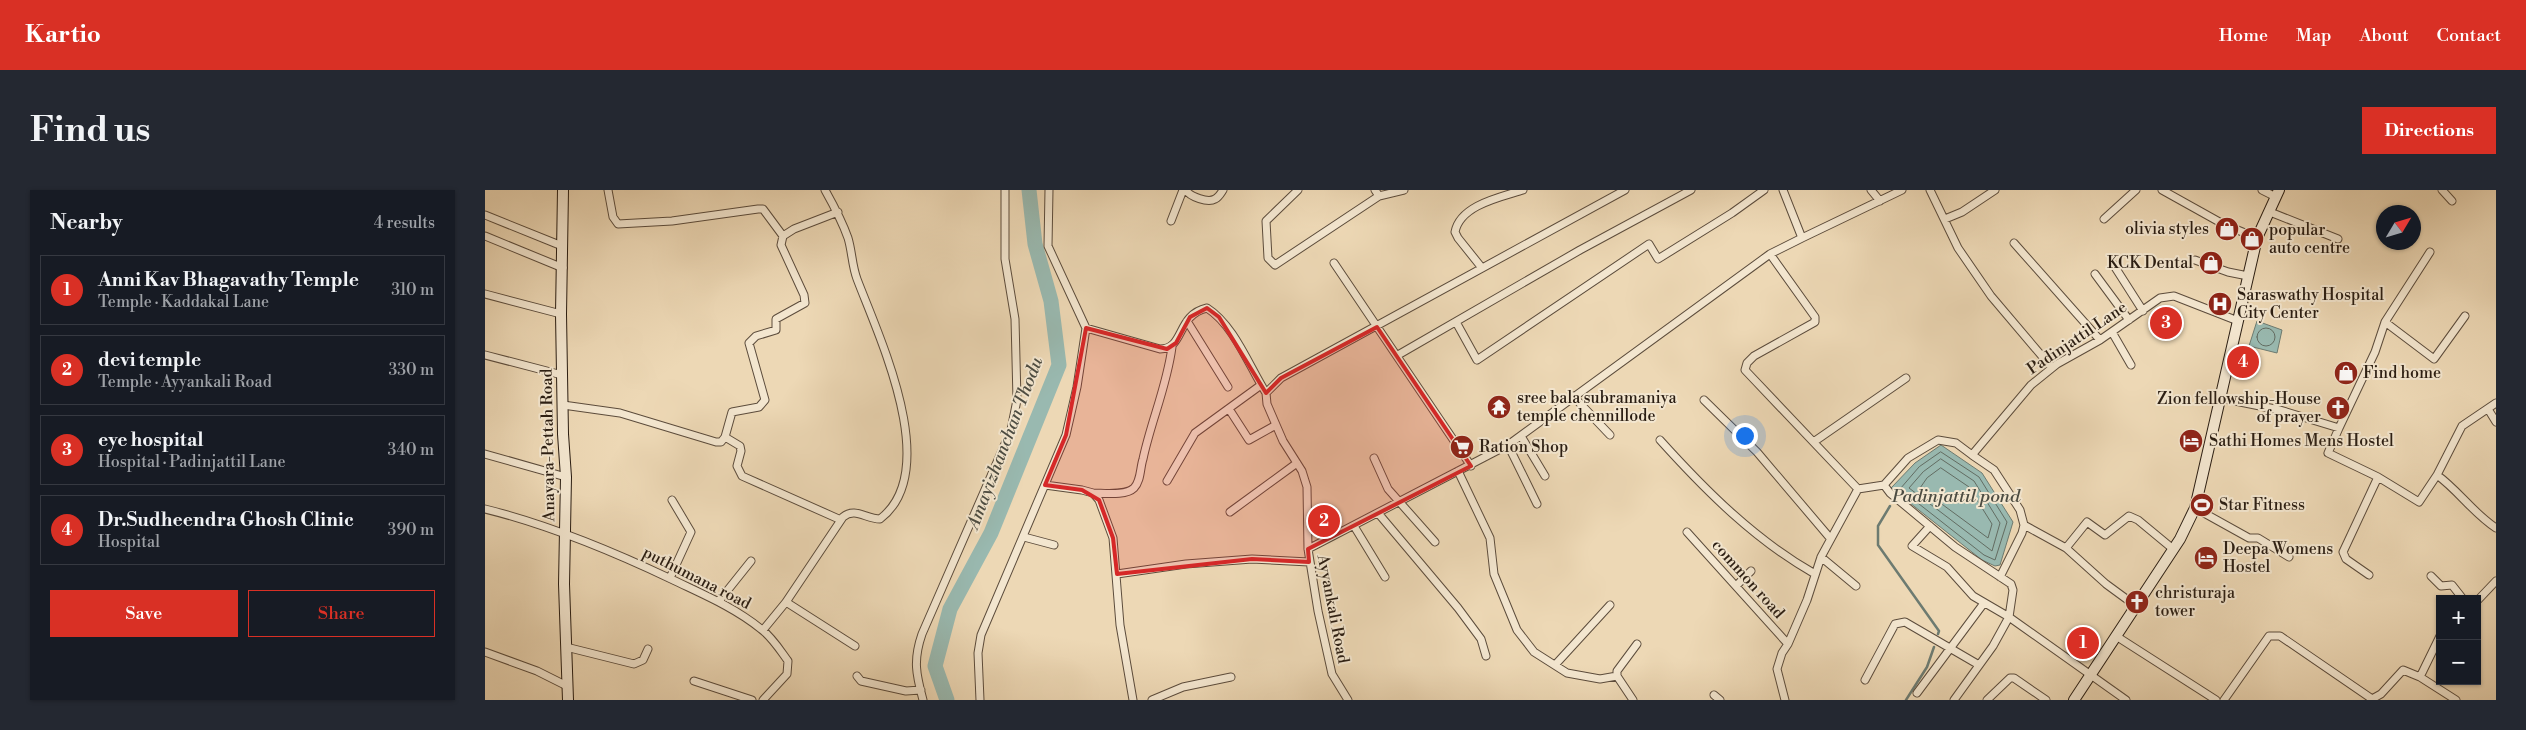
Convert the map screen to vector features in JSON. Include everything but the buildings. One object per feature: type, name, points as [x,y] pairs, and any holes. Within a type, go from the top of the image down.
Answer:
[{"type":"main road","name":"Anayara-Pettah Road","points":[[563,190],[561,314],[566,477],[564,533],[568,700]]},
{"type":"main road","points":[[2074,700],[2173,549],[2195,508],[2257,238],[2277,194]]},
{"type":"street","points":[[608,190],[613,217],[618,224],[672,220],[763,209],[783,236]]},
{"type":"street","points":[[763,630],[786,602],[841,520],[849,512],[855,512],[872,519],[880,519],[895,503],[904,483],[907,432],[885,348],[856,276],[848,239],[838,212],[825,190]]},
{"type":"street","points":[[923,700],[916,669],[915,654],[1011,430],[1017,400],[1015,319],[1005,259],[1005,190]]},
{"type":"street","points":[[980,700],[978,653],[981,635],[1024,537],[1065,435],[1077,387],[1086,328],[1048,246],[1049,190]]},
{"type":"street","points":[[1171,221],[1185,190],[1196,198],[1209,200],[1217,198],[1223,190]]},
{"type":"street","points":[[1298,190],[1266,221],[1268,258],[1275,265],[1377,193],[1404,190]]},
{"type":"street","points":[[1482,268],[1457,238],[1456,227],[1468,212],[1481,204],[1523,190]]},
{"type":"street","points":[[1266,393],[1281,378],[1625,190]]},
{"type":"street","points":[[1398,355],[1580,250],[1691,190]]},
{"type":"street","points":[[1456,322],[1477,360],[1649,244],[1658,259],[1764,190]]},
{"type":"street","points":[[1783,190],[1801,238]]},
{"type":"street","points":[[1871,190],[1880,201]]},
{"type":"street","points":[[1308,549],[1471,466],[1508,445],[1770,254],[1902,190]]},
{"type":"street","points":[[1930,190],[1958,248],[1991,296],[2053,368]]},
{"type":"street","points":[[1945,219],[1962,212],[1995,190]]},
{"type":"street","points":[[2104,219],[2136,190]]},
{"type":"street","points":[[2162,190],[2223,224],[2257,238]]},
{"type":"street","points":[[2262,190],[2277,194]]},
{"type":"street","points":[[2442,190],[2452,201]]},
{"type":"street","points":[[563,405],[620,413],[721,442],[725,437],[732,412],[759,407],[765,400],[749,343],[756,336],[776,330],[776,319],[805,303],[804,295],[781,245],[783,236],[794,229],[838,212]]},
{"type":"street","points":[[2270,212],[2338,239]]},
{"type":"street","points":[[485,215],[562,246]]},
{"type":"street","points":[[485,236],[563,268]]},
{"type":"street","points":[[2014,243],[2100,340]]},
{"type":"street","points":[[2430,252],[2385,322],[2375,352],[2328,453],[2379,477],[2419,502],[2437,475],[2462,426],[2496,403]]},
{"type":"street","points":[[1770,254],[1815,317],[1815,322],[1754,356],[1747,363],[1745,370],[1815,441],[1858,489]]},
{"type":"street","points":[[2195,260],[2228,272],[2249,276]]},
{"type":"street","points":[[1334,263],[1398,355],[1471,466]]},
{"type":"street","points":[[2113,264],[2143,311]]},
{"type":"street","points":[[2095,274],[2129,320]]},
{"type":"street","points":[[485,294],[561,314]]},
{"type":"street","name":"Padinjattil Lane","points":[[1972,455],[2031,385],[2053,368],[2100,340],[2160,298],[2174,296],[2238,321]]},
{"type":"street","name":"Ayyankali Road","points":[[1187,321],[1198,310],[1207,308],[1219,317],[1241,349],[1266,393],[1267,404],[1276,425],[1297,463],[1307,486],[1309,562],[1332,674],[1349,700]]},
{"type":"street","points":[[2385,322],[2434,360],[2465,316]]},
{"type":"street","points":[[1045,485],[1093,493],[1133,490],[1139,480],[1151,421],[1168,377],[1172,347],[1187,321],[1228,386]]},
{"type":"street","points":[[1086,328],[1160,350],[1172,347]]},
{"type":"street","points":[[2112,332],[2131,365]]},
{"type":"street","points":[[485,356],[562,375]]},
{"type":"street","points":[[1815,441],[1906,378]]},
{"type":"street","points":[[1167,481],[1195,433],[1261,385]]},
{"type":"street","points":[[1573,396],[1610,435]]},
{"type":"street","points":[[2220,398],[2280,410],[2339,428]]},
{"type":"street","points":[[1704,400],[1757,452],[1830,538]]},
{"type":"street","points":[[2488,409],[2496,422]]},
{"type":"street","points":[[1229,410],[1249,440],[1276,425]]},
{"type":"street","points":[[1521,436],[1545,476]]},
{"type":"street","points":[[725,437],[740,446],[741,452],[737,466],[742,476],[841,520]]},
{"type":"street","points":[[1660,440],[1688,471],[1769,546],[1815,574]]},
{"type":"street","points":[[1858,489],[1884,485],[1908,458],[1938,440],[1955,442],[1994,470],[2020,510],[2024,524],[2022,533],[2001,577]]},
{"type":"street","points":[[1508,445],[1537,504]]},
{"type":"street","points":[[485,454],[566,477]]},
{"type":"street","points":[[1374,458],[1388,488],[1435,542]]},
{"type":"street","points":[[1230,512],[1297,463]]},
{"type":"street","points":[[1459,471],[1490,538],[1495,574],[1517,630],[1534,652],[1567,673],[1600,679],[1617,676]]},
{"type":"street","points":[[2437,475],[2453,487],[2478,516],[2496,528]]},
{"type":"street","points":[[2369,576],[2346,560],[2343,552],[2379,477]]},
{"type":"street","points":[[1884,485],[1889,493],[1955,547],[2011,584],[2013,590],[2009,617],[1979,665],[1954,700]]},
{"type":"street","points":[[1785,700],[1777,669],[1782,653],[1788,644],[1807,600],[1821,557],[1858,489]]},
{"type":"street","points":[[1093,493],[1099,500],[1113,538],[1120,625],[1133,700]]},
{"type":"street","points":[[670,578],[691,532],[672,500]]},
{"type":"street","name":"puthumana road","points":[[485,508],[533,521],[601,546],[719,601],[763,630],[783,655],[789,668],[787,674],[763,700]]},
{"type":"street","points":[[2195,508],[2249,538],[2258,538],[2289,557]]},
{"type":"street","points":[[1379,513],[1481,639],[1486,656]]},
{"type":"street","points":[[2066,548],[2087,522],[2105,535],[2129,516],[2138,520],[2173,549]]},
{"type":"street","points":[[2024,524],[2066,548],[2106,584],[2137,606]]},
{"type":"street","points":[[1354,526],[1385,577]]},
{"type":"street","points":[[1930,526],[1912,546],[1947,568],[1973,596],[2009,617],[2126,700]]},
{"type":"street","name":"common road","points":[[1687,532],[1788,644]]},
{"type":"street","points":[[1024,537],[1054,545]]},
{"type":"street","points":[[1821,557],[1856,586]]},
{"type":"street","points":[[1117,574],[1186,564],[1252,559],[1309,562]]},
{"type":"street","points":[[719,601],[751,561]]},
{"type":"street","points":[[1736,586],[1751,571]]},
{"type":"street","points":[[2431,576],[2441,586],[2453,585],[2460,595]]},
{"type":"street","points":[[2481,597],[2496,581]]},
{"type":"street","points":[[786,602],[855,646]]},
{"type":"street","points":[[1917,693],[1984,603]]},
{"type":"street","points":[[1555,665],[1610,605]]},
{"type":"street","points":[[1865,680],[1895,624],[1900,622],[1905,622],[1979,665]]},
{"type":"street","points":[[2224,700],[2264,640],[2274,635],[2280,636],[2367,697],[2377,698],[2403,670],[2419,677],[2457,700]]},
{"type":"street","points":[[2116,636],[2216,700]]},
{"type":"street","points":[[2419,677],[2438,640]]},
{"type":"street","points":[[1617,676],[1621,664],[1637,644]]},
{"type":"street","points":[[566,647],[634,664],[643,660],[648,650]]},
{"type":"street","points":[[485,652],[537,671],[567,686]]},
{"type":"street","points":[[857,676],[861,682],[897,690],[921,690]]},
{"type":"street","points":[[1617,676],[1633,700]]},
{"type":"street","points":[[1152,700],[1183,687],[1231,677]]},
{"type":"street","points":[[1987,700],[2010,678],[2014,678],[2046,700]]},
{"type":"street","points":[[694,681],[752,700]]},
{"type":"highlighted area","points":[[1207,308],[1219,317],[1266,393],[1281,378],[1377,327],[1471,466],[1308,549],[1309,562],[1252,559],[1117,574],[1113,538],[1099,500],[1082,490],[1045,485],[1066,435],[1086,328],[1167,349],[1176,343],[1190,317]]},
{"type":"water","points":[[2257,321],[2282,330],[2277,353],[2249,346]]},
{"type":"water","name":"Padinjattil pond","points":[[1941,445],[1982,473],[2013,522],[2000,565],[1995,566],[1982,560],[1891,488],[1915,463]]},
{"type":"waterway","name":"Amayizhanchan Thodu","points":[[947,700],[935,666],[950,609],[991,533],[1059,365],[1051,301],[1035,244],[1029,190]]},
{"type":"waterway","points":[[1890,506],[1878,526],[1878,545],[1939,631],[1938,634]]},
{"type":"waterway","points":[[1906,700],[1927,667],[1934,647]]},
{"type":"place","name":"olivia styles","points":[[2227,229]]},
{"type":"place","name":"popular auto centre","points":[[2252,239]]},
{"type":"place","name":"KCK Dental","points":[[2211,263]]},
{"type":"place","name":"Saraswathy Hospital City Center","points":[[2220,304]]},
{"type":"place","name":"eye hospital","points":[[2166,323]]},
{"type":"place","name":"Dr.Sudheendra Ghosh Clinic","points":[[2243,362]]},
{"type":"place","name":"Find home","points":[[2346,373]]},
{"type":"place","name":"sree bala subramaniya temple chennillode","points":[[1499,407]]},
{"type":"place","name":"Zion fellowship-House of prayer","points":[[2338,408]]},
{"type":"place","name":"Sathi Homes Mens Hostel","points":[[2191,441]]},
{"type":"place","name":"Ration Shop","points":[[1462,447]]},
{"type":"place","name":"Star Fitness","points":[[2202,505]]},
{"type":"place","name":"devi temple","points":[[1324,521]]},
{"type":"place","name":"Deepa Womens Hostel","points":[[2206,558]]},
{"type":"place","name":"christuraja tower","points":[[2137,602]]},
{"type":"place","name":"Anni Kav Bhagavathy Temple","points":[[2083,643]]}]
